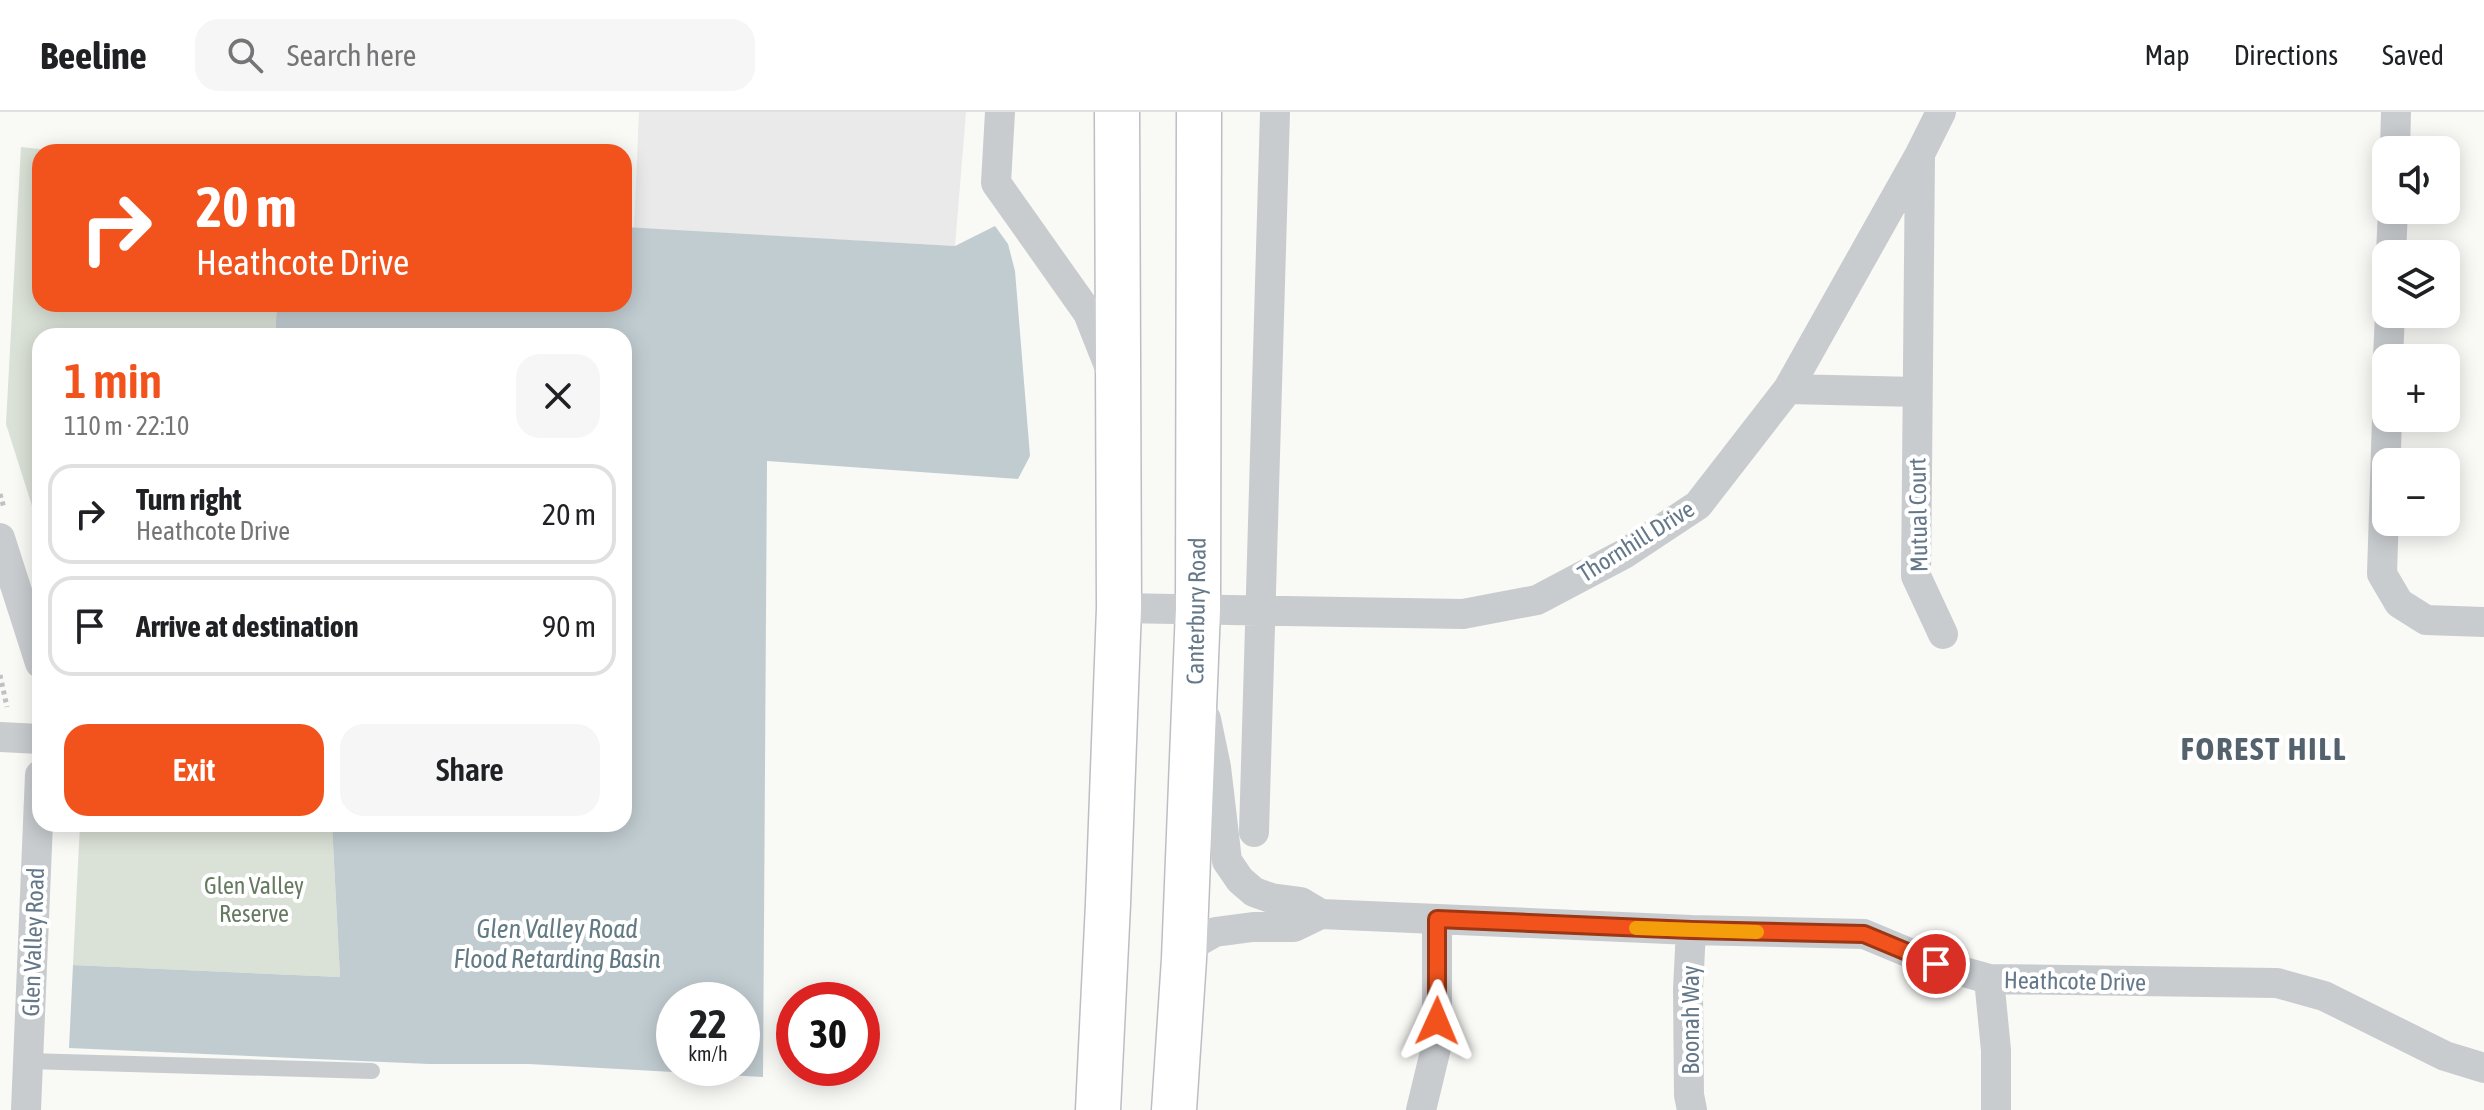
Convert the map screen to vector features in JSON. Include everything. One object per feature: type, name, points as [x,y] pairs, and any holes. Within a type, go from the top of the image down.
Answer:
[{"type":"main road","points":[[1098,1110],[1119,608],[1117,112]]},
{"type":"main road","name":"Canterbury Road","points":[[1174,1110],[1184,959],[1198,609],[1199,112]]},
{"type":"street","points":[[1000,112],[996,183],[1088,313],[1118,392]]},
{"type":"street","points":[[1254,832],[1275,112]]},
{"type":"street","name":"Thornhill Drive","points":[[1119,608],[1463,614],[1537,600],[1624,554],[1698,505],[1788,389],[1941,112]]},
{"type":"street","points":[[2395,136],[2396,112]]},
{"type":"street","name":"Mutual Court","points":[[1920,154],[1916,576],[1943,634]]},
{"type":"street","points":[[1788,389],[1917,392]]},
{"type":"street","points":[[2387,432],[2382,574],[2399,603],[2426,620],[2484,622]]},
{"type":"street","points":[[0,538],[32,638]]},
{"type":"street","name":"Heathcote Drive","points":[[1195,670],[1216,767],[1227,861],[1240,880],[1254,892],[1301,902],[1321,914]]},
{"type":"street","points":[[0,737],[32,739]]},
{"type":"street","name":"Glen Valley Road","points":[[26,1110],[38,832]]},
{"type":"street","name":"Heathcote Drive","points":[[1184,959],[1199,941],[1215,932],[1253,927],[1294,927],[1321,914],[1864,934],[1936,964],[1989,979],[2277,983],[2324,996],[2445,1056],[2484,1068]]},
{"type":"street","points":[[1421,1110],[1437,1044],[1437,919]]},
{"type":"street","name":"Boonah Way","points":[[1691,930],[1688,989],[1689,1095],[1692,1110]]},
{"type":"street","points":[[1989,979],[1996,1050],[1996,1110]]},
{"type":"lane","points":[[28,1061],[372,1071]]},
{"type":"path","points":[[0,675],[8,712],[0,711]]},
{"type":"shaded area","points":[[639,112],[966,112],[955,246],[634,229]]},
{"type":"green space","points":[[21,147],[32,148],[32,312],[276,312],[276,328],[32,328],[32,506],[6,424]]},
{"type":"green space","name":"Glen Valley Reserve","points":[[80,832],[332,832],[340,977],[73,965]]},
{"type":"water","name":"Glen Valley Road Flood Retarding Basin","points":[[995,226],[1008,244],[1015,271],[1030,456],[1018,479],[767,461],[763,1077],[760,1077],[760,982],[656,982],[656,1071],[69,1048],[73,965],[340,977],[332,832],[632,832],[632,328],[276,328],[276,312],[632,312],[632,227],[955,246]]},
{"type":"slow traffic","points":[[1636,928],[1757,932]]},
{"type":"district","name":"FOREST HILL","points":[[2264,748]]},
{"type":"route","points":[[1437,1021],[1437,919],[1864,934],[1936,964]]}]
